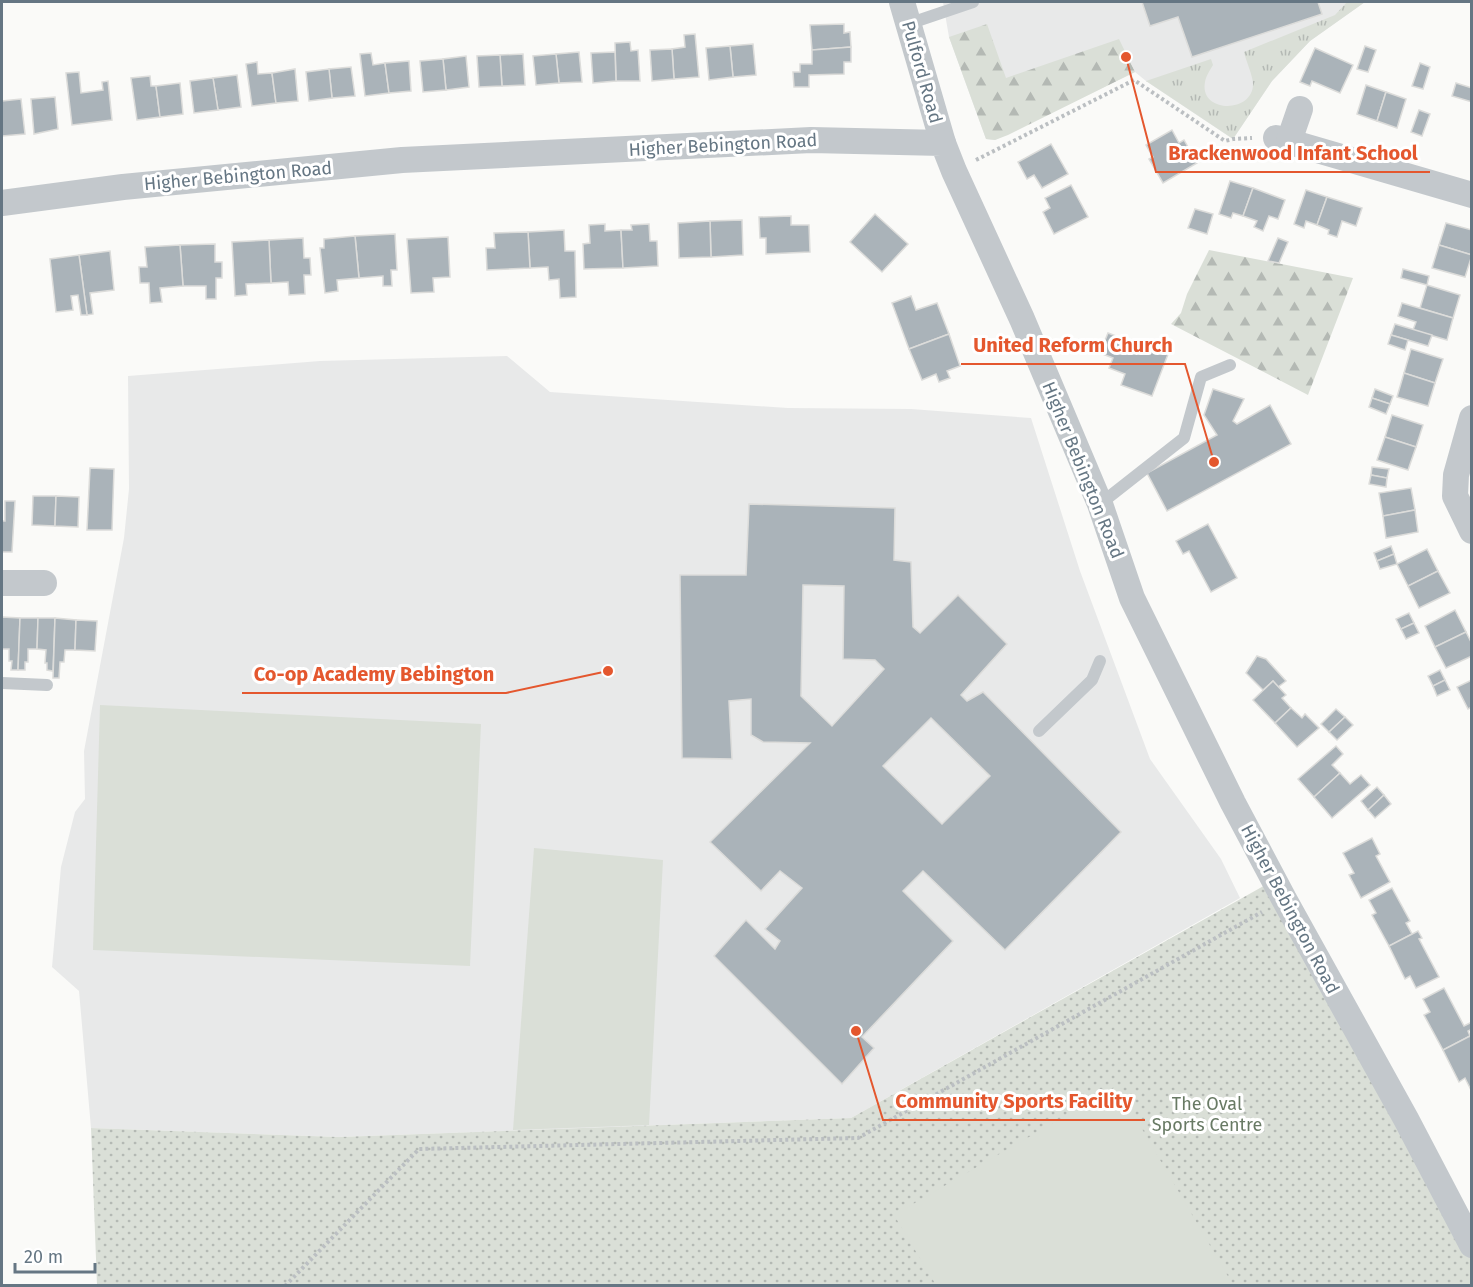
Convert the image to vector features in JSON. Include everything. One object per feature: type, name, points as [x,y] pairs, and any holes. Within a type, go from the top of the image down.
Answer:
[{"type":"street","name":"Pulford Road","points":[[905,13],[943,143]]},
{"type":"street","points":[[1300,109],[1283,140],[1472,195]]},
{"type":"street","name":"Higher Bebington Road","points":[[2,203],[123,187],[402,160],[812,140],[943,143],[1022,319],[1100,504],[1132,598],[1284,900],[1406,1119],[1472,1245]]},
{"type":"street","points":[[1472,418],[1456,475],[1455,496],[1472,531]]},
{"type":"street","points":[[2,583],[44,584]]},
{"type":"lane","points":[[905,13],[973,2]]},
{"type":"lane","points":[[1100,504],[1184,438],[1201,377],[1230,365]]},
{"type":"lane","points":[[1039,731],[1092,680],[1100,661]]},
{"type":"lane","points":[[2,683],[47,685]]},
{"type":"path","points":[[954,171],[1134,80],[1226,141],[1233,139],[1283,140]]},
{"type":"path","points":[[285,1286],[419,1149],[858,1138],[1284,900]]},
{"type":"shaded area","points":[[943,2],[1365,2],[1310,41],[1272,81],[1233,139],[1135,72],[995,140],[986,139],[949,37]]},
{"type":"shaded area","points":[[507,356],[550,392],[788,408],[911,409],[1031,418],[1080,571],[1150,759],[1221,859],[1240,898],[851,1118],[339,1137],[91,1128],[79,991],[52,967],[61,867],[75,812],[85,799],[84,751],[124,538],[129,489],[128,376],[320,361]]},
{"type":"green space","points":[[1347,2],[1365,2],[1310,41],[1272,81],[1233,139],[1146,81],[1211,59],[1213,65],[1205,82],[1205,92],[1210,100],[1218,104],[1236,105],[1245,101],[1251,94],[1253,84],[1244,52],[1335,15]]},
{"type":"green space","points":[[987,24],[1006,78],[1119,39],[1135,72],[1008,135],[995,140],[986,139],[949,37]]},
{"type":"green space","points":[[1209,250],[1353,278],[1308,395],[1171,324],[1181,313],[1187,294]]},
{"type":"green space","points":[[100,705],[481,724],[470,966],[93,950]]},
{"type":"green space","points":[[534,848],[663,860],[649,1125],[513,1130]]},
{"type":"green space","name":"The Oval Sports Centre","points":[[1274,880],[1471,1245],[1471,1285],[97,1285],[91,1128],[339,1137],[851,1118]]},
{"type":"green space","points":[[1117,1086],[1233,1285],[936,1285],[894,1215]]},
{"type":"building","points":[[1142,2],[1318,2],[1322,14],[1192,57],[1178,17],[1150,26]]},
{"type":"building","points":[[844,24],[844,33],[850,32],[851,47],[812,50],[810,25]]},
{"type":"building","points":[[695,34],[699,77],[674,79],[672,49],[685,47],[684,35]]},
{"type":"building","points":[[630,42],[631,51],[638,50],[640,81],[616,81],[615,43]]},
{"type":"building","points":[[753,44],[756,75],[733,77],[730,46]]},
{"type":"building","points":[[730,46],[733,77],[709,80],[706,48]]},
{"type":"building","points":[[1365,46],[1376,50],[1368,72],[1357,69]]},
{"type":"building","points":[[851,47],[851,62],[844,62],[844,74],[809,75],[809,87],[794,87],[793,72],[800,72],[800,64],[812,64],[812,50]]},
{"type":"building","points":[[1315,48],[1353,65],[1340,93],[1312,81],[1310,86],[1300,82]]},
{"type":"building","points":[[672,49],[674,79],[652,81],[650,50]]},
{"type":"building","points":[[579,52],[582,82],[559,83],[556,54]]},
{"type":"building","points":[[615,52],[616,81],[593,83],[591,53]]},
{"type":"building","points":[[371,53],[373,65],[385,63],[389,93],[365,96],[360,54]]},
{"type":"building","points":[[523,54],[525,85],[502,86],[500,55]]},
{"type":"building","points":[[556,54],[559,83],[536,85],[533,56]]},
{"type":"building","points":[[500,55],[502,86],[479,87],[477,56]]},
{"type":"building","points":[[466,56],[469,87],[446,90],[443,59]]},
{"type":"building","points":[[443,59],[446,90],[423,92],[420,61]]},
{"type":"building","points":[[409,61],[411,91],[389,93],[385,63]]},
{"type":"building","points":[[257,62],[258,74],[272,73],[276,103],[252,106],[246,64]]},
{"type":"building","points":[[1420,63],[1430,67],[1423,89],[1412,86]]},
{"type":"building","points":[[351,67],[355,96],[332,98],[329,69]]},
{"type":"building","points":[[295,69],[298,101],[276,103],[272,73]]},
{"type":"building","points":[[329,69],[332,98],[309,101],[306,72]]},
{"type":"building","points":[[79,72],[81,93],[103,90],[102,82],[108,81],[112,120],[72,125],[66,73]]},
{"type":"building","points":[[237,75],[241,107],[218,110],[213,78]]},
{"type":"building","points":[[150,76],[151,86],[156,86],[160,117],[137,120],[131,78]]},
{"type":"building","points":[[213,78],[218,110],[194,113],[190,81]]},
{"type":"building","points":[[180,83],[183,114],[160,117],[156,86]]},
{"type":"building","points":[[1456,83],[1472,88],[1472,102],[1452,96]]},
{"type":"building","points":[[1366,85],[1386,92],[1377,121],[1357,114]]},
{"type":"building","points":[[1386,92],[1406,99],[1397,128],[1377,121]]},
{"type":"building","points":[[55,97],[58,129],[34,134],[31,99]]},
{"type":"building","points":[[21,99],[25,134],[2,136],[2,101]]},
{"type":"building","points":[[1419,110],[1430,114],[1422,136],[1411,132]]},
{"type":"building","points":[[1172,130],[1179,143],[1184,140],[1197,163],[1163,183],[1149,159],[1153,157],[1146,145]]},
{"type":"building","points":[[1051,144],[1068,174],[1042,188],[1034,175],[1027,179],[1018,162]]},
{"type":"building","points":[[1230,181],[1253,188],[1243,216],[1233,213],[1231,218],[1219,214]]},
{"type":"building","points":[[1071,185],[1088,217],[1054,234],[1043,212],[1050,208],[1045,198]]},
{"type":"building","points":[[1253,188],[1285,200],[1278,219],[1269,216],[1263,231],[1254,227],[1257,221],[1243,216]]},
{"type":"building","points":[[1306,190],[1327,197],[1317,225],[1306,221],[1304,228],[1294,224]]},
{"type":"building","points":[[1327,197],[1362,208],[1356,226],[1342,221],[1337,237],[1328,234],[1329,230],[1317,225]]},
{"type":"building","points":[[1195,209],[1213,214],[1207,234],[1188,228]]},
{"type":"building","points":[[875,214],[908,244],[882,272],[850,242]]},
{"type":"building","points":[[791,216],[791,225],[809,225],[810,252],[766,254],[766,238],[760,238],[759,217]]},
{"type":"building","points":[[742,220],[743,255],[711,257],[710,221]]},
{"type":"building","points":[[710,221],[711,257],[679,258],[678,223]]},
{"type":"building","points":[[1446,223],[1472,230],[1472,255],[1439,245]]},
{"type":"building","points":[[605,224],[605,231],[621,230],[623,268],[584,269],[583,244],[590,243],[589,225]]},
{"type":"building","points":[[649,224],[650,241],[657,241],[658,266],[623,268],[621,230],[632,230],[631,225]]},
{"type":"building","points":[[564,230],[565,251],[575,251],[576,297],[560,298],[559,279],[549,280],[548,267],[530,268],[528,232]]},
{"type":"building","points":[[528,232],[530,268],[487,270],[486,248],[495,248],[494,233]]},
{"type":"building","points":[[395,234],[397,270],[391,270],[392,286],[383,286],[383,276],[359,278],[355,236]]},
{"type":"building","points":[[355,236],[359,278],[337,280],[338,291],[325,293],[320,248],[324,248],[324,239]]},
{"type":"building","points":[[448,237],[450,277],[433,278],[434,292],[411,293],[407,239]]},
{"type":"building","points":[[303,238],[304,258],[310,258],[311,275],[304,275],[305,294],[289,295],[288,282],[271,283],[269,240]]},
{"type":"building","points":[[1278,238],[1288,242],[1279,263],[1268,261]]},
{"type":"building","points":[[269,240],[271,283],[246,284],[247,295],[235,296],[232,242]]},
{"type":"building","points":[[215,244],[215,262],[222,262],[222,278],[216,278],[216,299],[206,299],[206,286],[183,286],[180,245]]},
{"type":"building","points":[[180,245],[183,286],[160,288],[162,302],[150,303],[149,283],[140,283],[139,267],[147,267],[145,247]]},
{"type":"building","points":[[1439,245],[1472,255],[1465,277],[1432,268]]},
{"type":"building","points":[[110,251],[114,290],[90,293],[93,314],[87,315],[79,255]]},
{"type":"building","points":[[79,255],[87,315],[81,315],[78,295],[71,296],[73,310],[56,312],[50,259]]},
{"type":"building","points":[[1403,269],[1429,276],[1427,285],[1401,278]]},
{"type":"building","points":[[1427,285],[1460,295],[1453,318],[1420,308]]},
{"type":"building","points":[[911,296],[916,310],[937,303],[949,334],[909,349],[892,303]]},
{"type":"building","points":[[1402,303],[1453,318],[1447,340],[1413,330],[1416,322],[1398,316]]},
{"type":"building","points":[[1395,324],[1432,335],[1428,346],[1391,335]]},
{"type":"building","points":[[1108,333],[1153,350],[1156,344],[1170,349],[1152,396],[1121,385],[1125,374],[1109,368],[1113,358],[1100,353]]},
{"type":"building","points":[[949,334],[960,366],[947,371],[950,378],[939,382],[936,374],[922,380],[909,349]]},
{"type":"building","points":[[1391,335],[1408,340],[1405,350],[1388,344]]},
{"type":"building","points":[[1411,349],[1443,359],[1435,383],[1404,373]]},
{"type":"building","points":[[1404,373],[1435,383],[1428,406],[1397,397]]},
{"type":"building","points":[[1213,389],[1244,399],[1233,421],[1237,424],[1270,405],[1291,444],[1167,511],[1147,473],[1217,435],[1204,415]]},
{"type":"building","points":[[1375,389],[1393,396],[1390,404],[1372,398]]},
{"type":"building","points":[[1372,398],[1390,404],[1386,414],[1369,407]]},
{"type":"building","points":[[1392,415],[1423,425],[1416,447],[1385,437]]},
{"type":"building","points":[[1385,437],[1416,447],[1408,470],[1377,460]]},
{"type":"building","points":[[1372,467],[1389,469],[1387,478],[1371,475]]},
{"type":"building","points":[[90,468],[114,469],[112,530],[87,530]]},
{"type":"building","points":[[1371,475],[1387,478],[1386,487],[1369,484]]},
{"type":"building","points":[[1411,488],[1415,510],[1383,516],[1379,493]]},
{"type":"building","points":[[33,496],[56,496],[55,526],[32,525]]},
{"type":"building","points":[[56,496],[79,497],[78,527],[55,526]]},
{"type":"building","points":[[5,501],[15,501],[12,552],[2,552],[2,521],[5,521]]},
{"type":"building","points":[[749,504],[895,508],[894,560],[911,562],[913,627],[920,633],[958,595],[1007,644],[961,695],[967,701],[983,692],[1121,832],[1005,950],[923,871],[903,891],[953,941],[862,1037],[874,1048],[842,1084],[714,956],[746,920],[775,949],[780,941],[765,929],[802,888],[780,871],[761,891],[710,842],[810,743],[763,742],[751,735],[751,699],[729,701],[732,759],[682,758],[680,575],[746,575]],"holes":[[[803,585],[844,586],[843,659],[875,660],[884,669],[832,726],[801,696]],[[931,718],[990,776],[942,824],[883,766]]]},
{"type":"building","points":[[1415,510],[1418,532],[1386,538],[1383,516]]},
{"type":"building","points":[[1208,524],[1237,578],[1211,592],[1189,551],[1183,554],[1176,541]]},
{"type":"building","points":[[1391,546],[1394,554],[1377,561],[1374,553]]},
{"type":"building","points":[[1427,549],[1438,571],[1408,586],[1397,564]]},
{"type":"building","points":[[1394,554],[1397,564],[1380,569],[1377,561]]},
{"type":"building","points":[[1438,571],[1450,593],[1419,608],[1408,586]]},
{"type":"building","points":[[1455,610],[1466,632],[1435,647],[1425,626]]},
{"type":"building","points":[[1409,613],[1414,623],[1401,629],[1396,619]]},
{"type":"building","points":[[2,617],[20,618],[18,670],[11,670],[12,661],[9,661],[9,649],[2,649]]},
{"type":"building","points":[[20,618],[38,618],[37,649],[28,649],[28,662],[25,662],[25,670],[18,670]]},
{"type":"building","points":[[38,618],[55,618],[53,671],[47,670],[46,650],[37,649]]},
{"type":"building","points":[[55,618],[76,620],[75,650],[65,650],[64,662],[60,662],[59,678],[53,678]]},
{"type":"building","points":[[76,620],[97,621],[95,651],[75,650]]},
{"type":"building","points":[[1414,623],[1419,633],[1406,639],[1401,629]]},
{"type":"building","points":[[1466,632],[1472,644],[1472,656],[1446,668],[1435,647]]},
{"type":"building","points":[[1257,656],[1266,659],[1286,681],[1278,687],[1273,681],[1263,690],[1246,673]]},
{"type":"building","points":[[1440,670],[1445,680],[1433,686],[1428,676]]},
{"type":"building","points":[[1445,680],[1450,690],[1437,696],[1433,686]]},
{"type":"building","points":[[1472,680],[1472,707],[1468,709],[1457,687]]},
{"type":"building","points":[[1273,681],[1286,695],[1282,698],[1291,708],[1275,723],[1253,700]]},
{"type":"building","points":[[1291,708],[1302,718],[1305,714],[1319,728],[1297,747],[1275,723]]},
{"type":"building","points":[[1336,709],[1345,717],[1329,732],[1321,724]]},
{"type":"building","points":[[1345,717],[1353,725],[1337,740],[1329,732]]},
{"type":"building","points":[[1336,746],[1343,754],[1332,765],[1340,773],[1314,797],[1298,779]]},
{"type":"building","points":[[1340,773],[1350,784],[1361,775],[1370,785],[1332,818],[1314,797]]},
{"type":"building","points":[[1377,787],[1384,795],[1368,810],[1361,801]]},
{"type":"building","points":[[1384,795],[1391,804],[1375,818],[1368,810]]},
{"type":"building","points":[[1372,838],[1380,854],[1376,856],[1390,882],[1361,898],[1349,875],[1354,873],[1343,853]]},
{"type":"building","points":[[1392,888],[1410,921],[1406,923],[1412,934],[1389,946],[1372,915],[1376,913],[1369,900]]},
{"type":"building","points":[[1418,931],[1422,938],[1419,939],[1439,977],[1416,988],[1410,976],[1405,979],[1389,946]]},
{"type":"building","points":[[1444,988],[1464,1026],[1472,1022],[1472,1029],[1468,1031],[1470,1036],[1443,1050],[1424,1015],[1430,1012],[1423,999]]},
{"type":"building","points":[[1470,1036],[1472,1039],[1472,1092],[1465,1078],[1459,1082],[1443,1050]]},
{"type":"place","name":"Brackenwood Infant School","points":[[1126,57]]},
{"type":"place","name":"United Reform Church","points":[[1214,462]]},
{"type":"place","name":"Co-op Academy Bebington","points":[[608,671]]},
{"type":"place","name":"Community Sports Facility","points":[[856,1031]]}]
